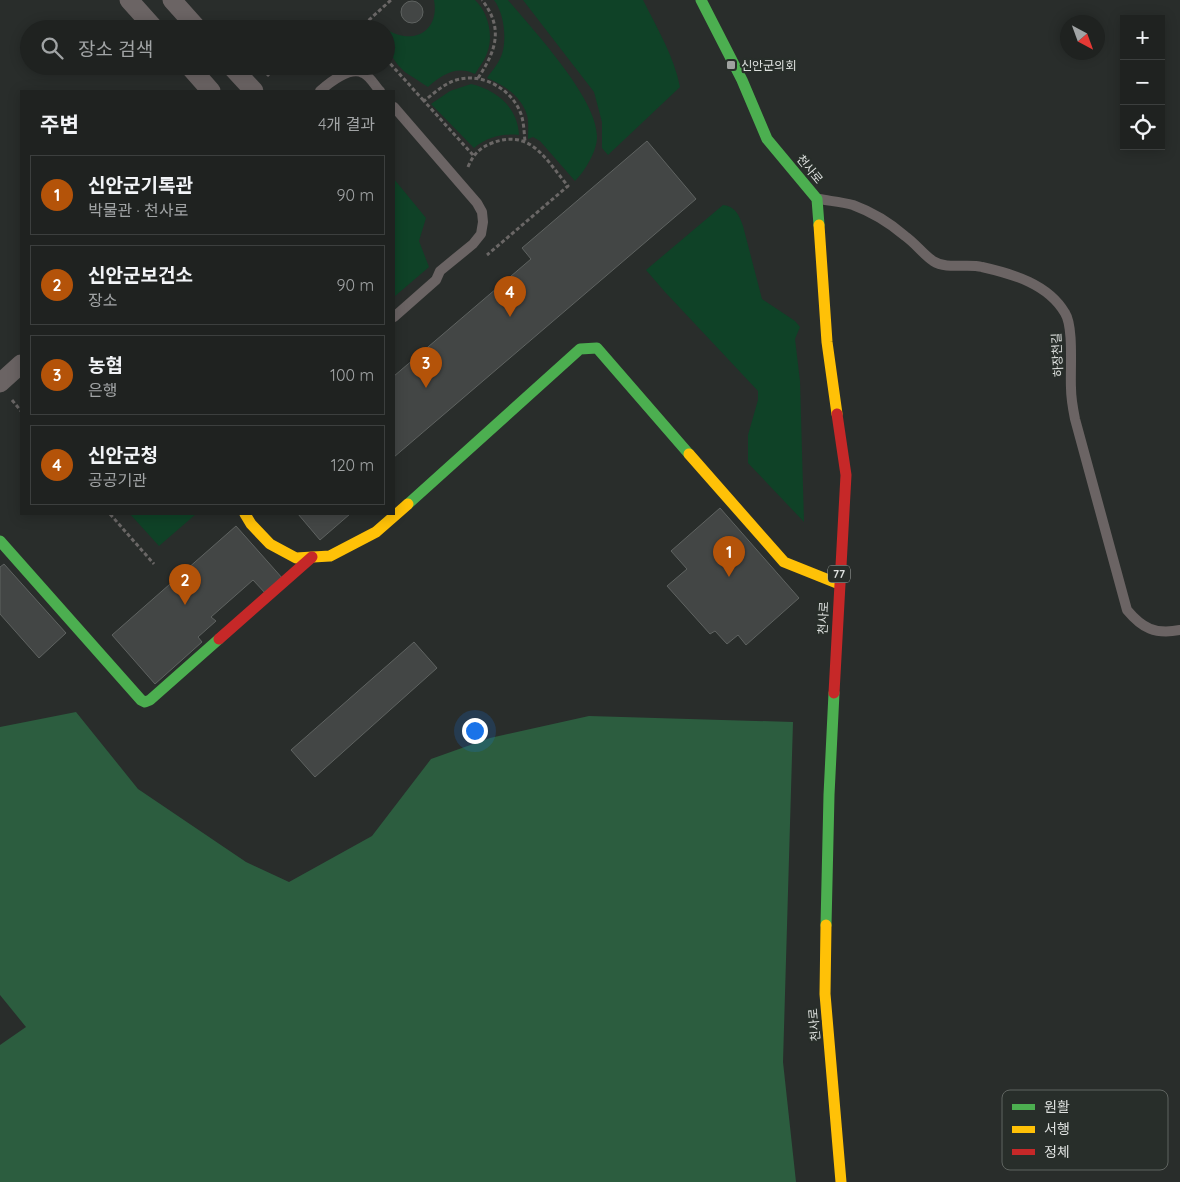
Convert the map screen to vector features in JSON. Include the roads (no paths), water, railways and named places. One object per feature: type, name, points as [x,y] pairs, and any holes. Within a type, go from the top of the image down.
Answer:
[{"type":"street","points":[[129,0],[147,20]]},
{"type":"street","points":[[172,0],[190,20]]},
{"type":"street","name":"천사로","points":[[701,0],[742,80],[767,139],[817,199],[827,342],[846,475],[829,796],[825,994],[842,1182]]},
{"type":"street","points":[[197,75],[211,90]]},
{"type":"street","points":[[239,75],[253,90]]},
{"type":"street","points":[[246,515],[251,524],[270,544],[296,558],[330,556],[376,532],[580,349],[597,348],[784,562],[839,584]]},
{"type":"street","points":[[0,383],[20,365]]},
{"type":"street","points":[[0,541],[141,700],[145,702],[150,700],[312,557]]},
{"type":"lane","points":[[321,90],[332,80],[346,75]]},
{"type":"lane","points":[[366,75],[379,90]]},
{"type":"lane","points":[[395,108],[477,203],[482,212],[484,222],[481,234],[474,244],[440,272],[436,280],[395,316]]},
{"type":"lane","name":"하장천길","points":[[817,199],[852,205],[883,219],[934,262],[954,266],[980,266],[1019,277],[1035,284],[1050,294],[1066,314],[1070,336],[1071,388],[1074,418],[1127,610],[1136,620],[1150,630],[1180,630]]},
{"type":"place","name":"신안군의회","points":[[731,65]]},
{"type":"place","name":"신안군청","points":[[510,317]]},
{"type":"place","name":"농협","points":[[426,388]]},
{"type":"place","name":"신안군기록관","points":[[729,577]]},
{"type":"place","name":"신안군보건소","points":[[185,605]]}]
